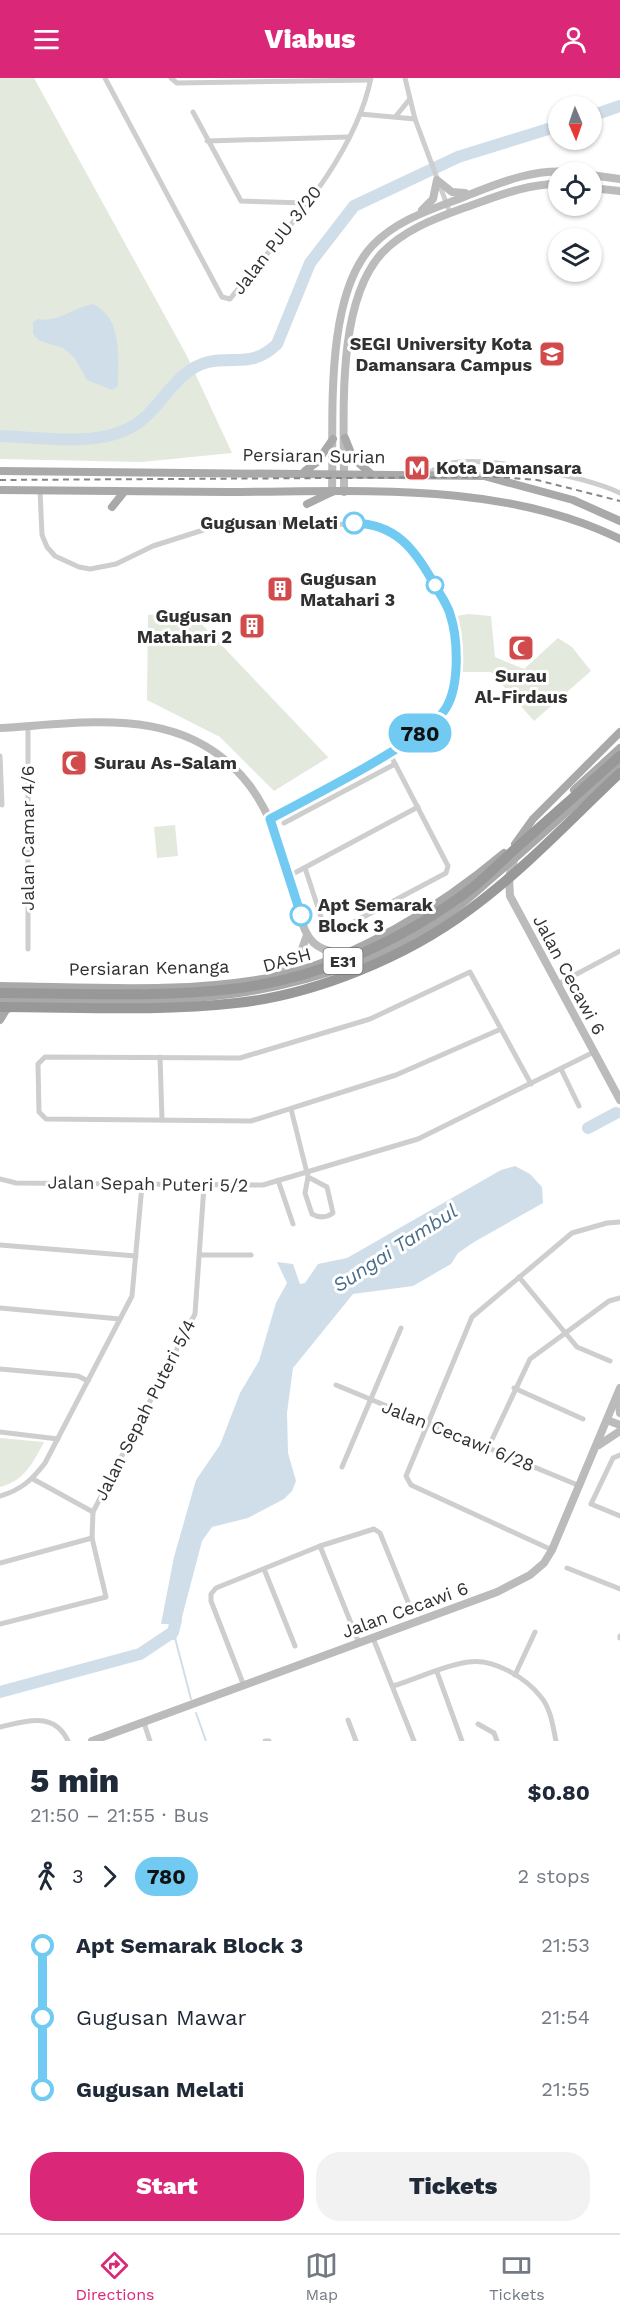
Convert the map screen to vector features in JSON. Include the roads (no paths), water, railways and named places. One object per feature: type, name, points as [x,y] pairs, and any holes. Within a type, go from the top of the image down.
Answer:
[{"type":"highway","name":"DASH","points":[[0,993],[180,994],[234,989],[292,977],[339,962],[382,945],[463,896],[620,756]]},
{"type":"highway","name":"DASH","points":[[0,1007],[174,1007],[237,1003],[292,992],[345,975],[390,957],[469,910],[518,870],[620,772]]},
{"type":"main road","points":[[345,438],[352,458],[371,474]]},
{"type":"main road","points":[[302,473],[317,462],[333,439]]},
{"type":"main road","name":"Persiaran Surian","points":[[0,471],[332,472],[484,476],[573,500],[620,521]]},
{"type":"main road","name":"Persiaran Surian","points":[[0,489],[124,492],[344,492],[492,500],[561,516],[620,539]]},
{"type":"main road","points":[[112,507],[124,492]]},
{"type":"main road","points":[[307,504],[332,492]]},
{"type":"main road","points":[[515,844],[533,819],[620,732]]},
{"type":"main road","name":"Persiaran Kenanga","points":[[0,986],[200,987],[276,976],[346,952],[429,909],[515,844],[620,748]]},
{"type":"main road","name":"Persiaran Kenanga","points":[[0,1001],[184,1001],[271,989],[322,976],[390,948],[439,921],[472,897],[620,763]]},
{"type":"main road","points":[[0,993],[122,987]]},
{"type":"main road","points":[[0,1020],[6,1010],[13,1006],[66,1002]]},
{"type":"street","name":"Jalan PJU 3/20","points":[[105,78],[222,297],[230,299],[325,180],[360,114],[370,79]]},
{"type":"street","points":[[171,78],[177,83],[370,79]]},
{"type":"street","points":[[405,78],[414,119],[450,213]]},
{"type":"street","points":[[396,116],[409,100]]},
{"type":"street","points":[[193,112],[241,201],[306,203]]},
{"type":"street","points":[[360,114],[414,119]]},
{"type":"street","points":[[207,141],[348,137]]},
{"type":"street","points":[[414,216],[481,190],[541,172],[548,172]]},
{"type":"street","points":[[436,177],[452,192],[459,194],[481,190]]},
{"type":"street","points":[[332,492],[337,336],[347,288],[373,245],[433,200],[436,177]]},
{"type":"street","points":[[602,177],[620,179]]},
{"type":"street","points":[[344,492],[347,336],[358,294],[382,254],[413,230],[450,213],[527,187],[548,185]]},
{"type":"street","points":[[602,189],[620,191]]},
{"type":"street","points":[[425,474],[445,464],[509,464],[595,483],[620,493]]},
{"type":"street","points":[[40,490],[42,535],[47,547],[55,556],[69,564],[90,569],[116,564],[153,546],[219,525],[243,522],[359,523],[379,527],[407,542],[417,554],[450,613],[457,652],[446,709],[414,737],[270,819]]},
{"type":"street","points":[[0,728],[118,721],[153,725],[202,743],[226,761],[249,785],[270,819],[307,935],[326,951],[346,952]]},
{"type":"street","name":"Jalan Camar 4/6","points":[[28,726],[28,949]]},
{"type":"street","points":[[305,868],[325,929],[331,931],[339,930],[446,873],[448,866],[389,752]]},
{"type":"street","points":[[0,756],[2,805]]},
{"type":"street","points":[[284,823],[395,764]]},
{"type":"street","points":[[289,876],[418,807]]},
{"type":"street","points":[[472,897],[493,890],[510,896],[509,878],[514,860]]},
{"type":"street","name":"Jalan Cecawi 6","points":[[510,896],[620,1100]]},
{"type":"street","points":[[276,976],[298,960],[307,935]]},
{"type":"street","points":[[558,984],[620,951]]},
{"type":"street","points":[[501,1029],[396,1075],[291,1109],[238,1122],[46,1119],[39,1112],[38,1064],[40,1059],[160,1057],[240,1059],[370,1019],[470,972],[531,1084]]},
{"type":"street","name":"Jalan Sepah Puteri 5/2","points":[[0,1179],[16,1183],[247,1186],[308,1174],[417,1139],[594,1052]]},
{"type":"street","points":[[160,1057],[162,1120]]},
{"type":"street","points":[[561,1069],[579,1106]]},
{"type":"street","points":[[291,1109],[308,1174],[305,1193],[312,1214],[318,1217],[330,1215],[333,1213],[333,1206],[327,1187],[308,1174]]},
{"type":"street","points":[[278,1180],[293,1224]]},
{"type":"street","points":[[0,1496],[19,1490],[33,1479],[58,1439],[132,1296],[142,1185]]},
{"type":"street","name":"Jalan Sepah Puteri 5/4","points":[[0,1624],[106,1597],[92,1538],[93,1512],[195,1314],[204,1186]]},
{"type":"street","points":[[552,1550],[407,1482],[406,1476],[426,1423],[472,1317],[572,1233],[607,1223],[620,1222]]},
{"type":"street","points":[[0,1245],[136,1256]]},
{"type":"street","points":[[200,1256],[251,1255]]},
{"type":"street","points":[[519,1277],[565,1334],[586,1353],[610,1361]]},
{"type":"street","points":[[488,1448],[514,1388],[530,1359],[609,1302],[620,1298]]},
{"type":"street","points":[[0,1308],[120,1319]]},
{"type":"street","points":[[342,1467],[401,1328]]},
{"type":"street","points":[[0,1369],[78,1376],[88,1381]]},
{"type":"street","name":"Jalan Cecawi 6/28","points":[[336,1385],[580,1486]]},
{"type":"street","points":[[514,1388],[583,1419]]},
{"type":"street","points":[[620,1389],[620,1413]]},
{"type":"street","name":"Jalan Cecawi 6","points":[[92,1741],[515,1584],[544,1563],[552,1550],[620,1389]]},
{"type":"street","points":[[607,1420],[620,1425]]},
{"type":"street","points":[[594,1452],[609,1436],[620,1431]]},
{"type":"street","points":[[0,1432],[58,1439]]},
{"type":"street","points":[[620,1455],[613,1458],[591,1504],[620,1516]]},
{"type":"street","points":[[33,1479],[93,1512]]},
{"type":"street","points":[[244,1686],[211,1601],[211,1594],[216,1588],[320,1546],[374,1529],[380,1533],[408,1602]]},
{"type":"street","points":[[0,1563],[92,1538]]},
{"type":"street","points":[[320,1546],[359,1643]]},
{"type":"street","points":[[567,1568],[620,1588]]},
{"type":"street","points":[[264,1569],[295,1646]]},
{"type":"street","points":[[515,1674],[535,1632]]},
{"type":"street","points":[[373,1638],[414,1741]]},
{"type":"street","points":[[393,1686],[469,1662],[489,1664],[515,1674],[541,1698],[549,1713],[556,1741]]},
{"type":"street","points":[[437,1672],[462,1741]]},
{"type":"street","points":[[0,1727],[33,1719],[44,1719],[59,1727],[68,1741]]},
{"type":"street","points":[[348,1720],[356,1741]]},
{"type":"street","points":[[144,1723],[149,1741]]},
{"type":"street","points":[[478,1724],[494,1733],[497,1741]]},
{"type":"water","points":[[93,304],[103,310],[110,319],[117,340],[118,386],[112,390],[87,380],[74,357],[63,348],[40,341],[33,334],[33,322],[39,319],[53,319]]},
{"type":"water","points":[[515,1166],[530,1174],[542,1187],[543,1203],[474,1242],[458,1253],[451,1264],[413,1286],[353,1294],[293,1368],[287,1413],[288,1453],[296,1481],[292,1491],[284,1499],[248,1518],[212,1527],[202,1541],[176,1640],[171,1640],[171,1624],[161,1624],[174,1557],[196,1480],[220,1445],[240,1393],[259,1361],[276,1303],[287,1283],[277,1262],[293,1264],[300,1284],[305,1283],[318,1264],[347,1258],[501,1170]]},
{"type":"waterway","points":[[602,112],[620,106]]},
{"type":"waterway","points":[[0,436],[74,439],[112,435],[128,429],[143,419],[180,378],[198,366],[218,360],[244,360],[260,356],[277,344],[310,263],[354,206],[458,157],[548,129]]},
{"type":"waterway","name":"Sungai Tambul","points":[[588,1128],[616,1113]]},
{"type":"waterway","name":"Sungai Tambul","points":[[0,1692],[140,1654],[173,1632],[176,1620]]},
{"type":"waterway","points":[[175,1638],[191,1699]]},
{"type":"waterway","points":[[196,1713],[206,1741]]},
{"type":"railway","points":[[0,480],[500,477],[537,480],[620,501]]},
{"type":"place","name":"SEGI University Kota Damansara Campus","points":[[552,354]]},
{"type":"place","name":"Kota Damansara","points":[[417,468]]},
{"type":"place","name":"Gugusan Melati","points":[[354,523]]},
{"type":"place","name":"Gugusan Matahari 3","points":[[280,589]]},
{"type":"place","name":"Gugusan Matahari 2","points":[[252,626]]},
{"type":"place","name":"Surau Al-Firdaus","points":[[521,648]]},
{"type":"place","name":"Surau As-Salam","points":[[74,763]]},
{"type":"place","name":"Apt Semarak Block 3","points":[[301,915]]}]
